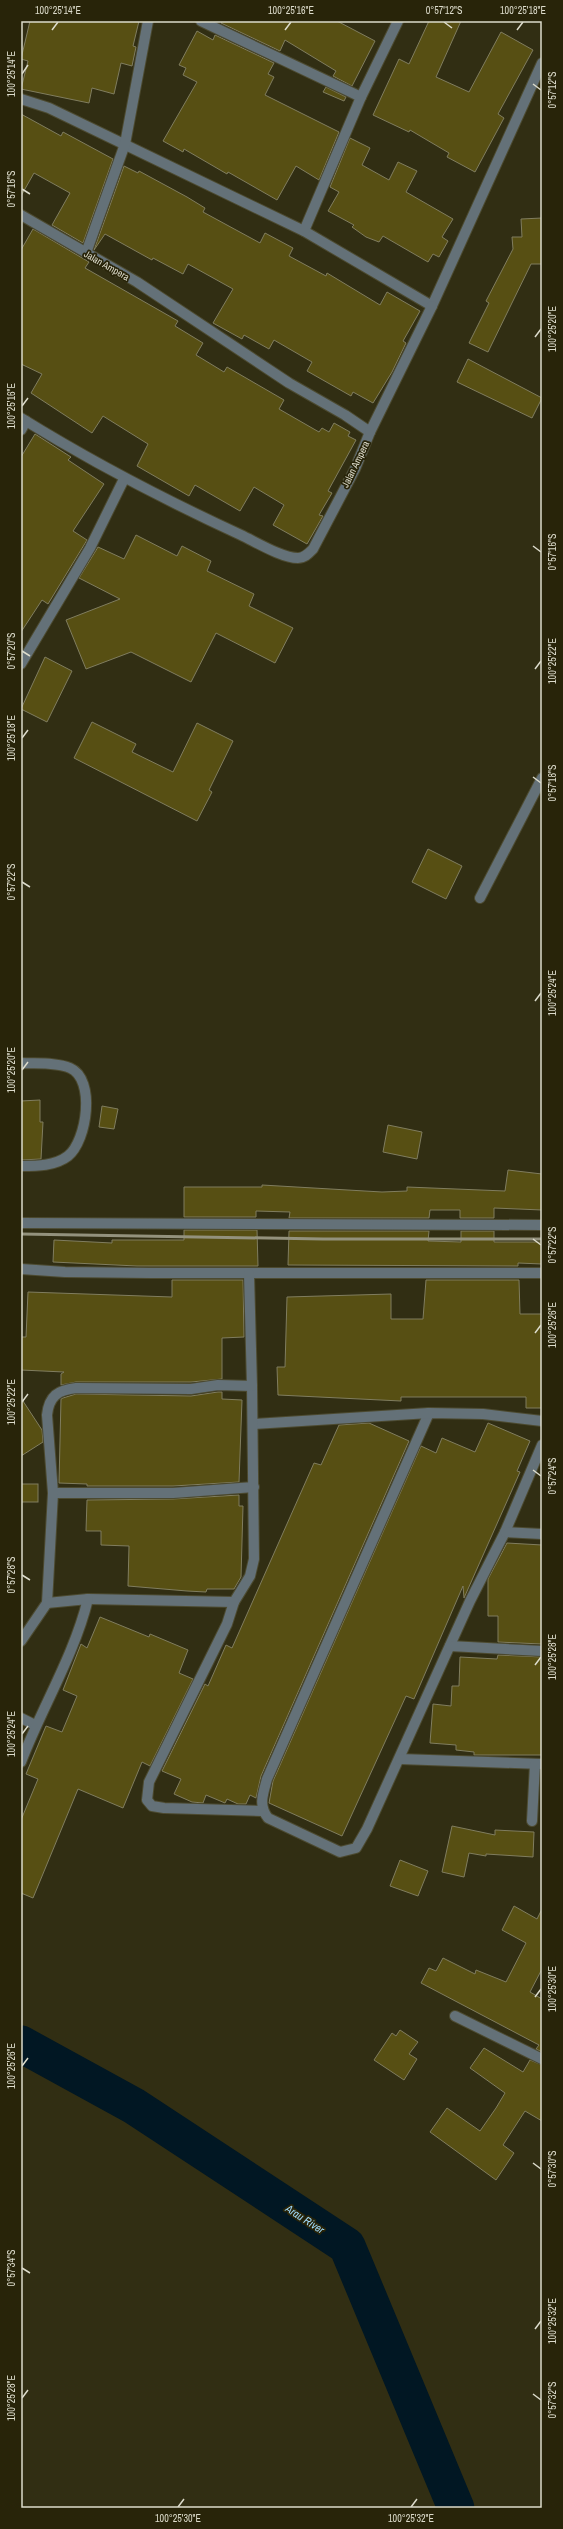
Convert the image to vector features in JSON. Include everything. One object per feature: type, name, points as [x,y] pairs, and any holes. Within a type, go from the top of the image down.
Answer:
[{"type":"street","points":[[86,253],[125,144],[148,21]]},
{"type":"street","points":[[201,21],[361,97]]},
{"type":"street","points":[[304,231],[361,97],[398,21]]},
{"type":"street","points":[[370,432],[432,306],[542,63]]},
{"type":"street","points":[[21,99],[50,108],[304,231],[432,306]]},
{"type":"street","name":"Jalan Ampera","points":[[21,215],[189,315],[289,383],[345,415],[370,432],[355,469],[313,549],[306,556],[298,558],[271,548],[124,478],[23,423]]},
{"type":"street","points":[[21,664],[90,548],[124,478]]},
{"type":"street","points":[[480,898],[542,778]]},
{"type":"street","points":[[21,1063],[69,1067],[76,1072],[86,1097],[85,1121],[77,1146],[68,1156],[50,1164],[21,1166]]},
{"type":"street","points":[[21,1222],[542,1225]]},
{"type":"street","points":[[21,1269],[65,1272],[249,1274],[542,1273]]},
{"type":"street","points":[[249,1274],[253,1424],[254,1560],[250,1576],[234,1602],[228,1624],[149,1782],[147,1800],[152,1806],[164,1808],[262,1810]]},
{"type":"street","points":[[21,1640],[48,1603],[53,1493],[46,1415],[48,1404],[53,1397],[62,1390],[76,1388],[191,1389],[218,1386],[252,1386]]},
{"type":"street","points":[[253,1424],[429,1413],[483,1414],[542,1421]]},
{"type":"street","points":[[429,1413],[267,1779],[261,1800],[262,1810],[268,1818],[340,1852],[352,1850],[359,1843],[400,1759],[450,1646],[505,1532],[542,1446]]},
{"type":"street","points":[[53,1493],[173,1493],[254,1487]]},
{"type":"street","points":[[505,1532],[542,1534]]},
{"type":"street","points":[[48,1603],[88,1599],[234,1602]]},
{"type":"street","points":[[21,1762],[35,1725],[80,1630],[88,1599]]},
{"type":"street","points":[[450,1646],[542,1651]]},
{"type":"street","points":[[21,1718],[35,1725]]},
{"type":"street","points":[[400,1759],[539,1764],[532,1821]]},
{"type":"street","points":[[455,2016],[542,2059]]},
{"type":"building","points":[[30,21],[139,21],[133,46],[136,47],[132,66],[121,63],[114,94],[92,88],[89,103],[21,89],[28,61],[21,59]]},
{"type":"building","points":[[222,21],[337,21],[375,41],[352,86],[333,76],[336,71],[285,40],[280,51],[221,23]]},
{"type":"building","points":[[429,21],[461,21],[436,77],[469,92],[501,32],[533,50],[498,114],[504,118],[475,172],[447,157],[449,153],[410,130],[409,132],[373,115],[399,59],[409,64]]},
{"type":"building","points":[[197,31],[213,40],[215,35],[274,63],[268,74],[274,77],[265,95],[339,132],[319,180],[296,166],[277,200],[228,172],[227,174],[184,149],[183,152],[163,141],[197,82],[183,75],[186,68],[179,65]]},
{"type":"building","points":[[326,87],[346,97],[344,101],[323,92]]},
{"type":"building","points":[[21,114],[61,136],[63,132],[113,159],[83,243],[52,225],[70,193],[34,173],[21,196]]},
{"type":"building","points":[[350,138],[370,148],[362,165],[389,180],[398,162],[417,171],[406,192],[453,219],[442,237],[448,241],[439,257],[433,254],[428,262],[383,236],[379,242],[366,237],[352,227],[354,225],[328,211],[339,192],[330,187]]},
{"type":"building","points":[[124,166],[138,173],[139,171],[187,197],[205,208],[203,212],[260,243],[265,233],[293,248],[289,256],[326,276],[327,273],[380,305],[387,292],[420,311],[403,341],[406,343],[392,372],[373,403],[353,392],[351,396],[307,371],[312,362],[274,340],[269,349],[244,335],[242,339],[213,323],[233,289],[188,264],[183,274],[153,258],[152,260],[105,234],[94,250]]},
{"type":"building","points":[[542,218],[542,264],[531,264],[488,352],[469,343],[489,303],[486,301],[513,249],[512,237],[522,237],[521,219]]},
{"type":"building","points":[[33,229],[89,262],[85,268],[178,321],[175,326],[203,343],[196,355],[224,372],[227,367],[284,400],[279,409],[319,432],[322,428],[329,432],[334,423],[350,432],[348,436],[356,440],[328,491],[332,493],[319,515],[323,516],[307,544],[273,525],[284,505],[254,487],[240,511],[195,485],[189,496],[137,466],[148,444],[103,416],[92,433],[31,393],[42,374],[21,364],[21,250]]},
{"type":"building","points":[[468,359],[542,398],[532,418],[457,382]]},
{"type":"building","points":[[35,434],[71,457],[68,460],[104,484],[73,531],[87,540],[48,604],[42,600],[21,632],[21,457]]},
{"type":"building","points":[[136,535],[177,556],[182,546],[211,561],[207,571],[254,594],[249,606],[293,628],[275,663],[216,633],[191,682],[131,652],[86,669],[66,620],[120,599],[79,578],[98,547],[124,559]]},
{"type":"building","points":[[45,657],[72,671],[47,722],[21,709]]},
{"type":"building","points":[[92,722],[136,744],[132,752],[173,772],[197,723],[233,741],[209,790],[212,792],[197,821],[74,758]]},
{"type":"building","points":[[428,849],[462,866],[446,899],[412,882]]},
{"type":"building","points":[[40,1100],[40,1122],[43,1122],[41,1159],[21,1160],[21,1101]]},
{"type":"building","points":[[102,1106],[118,1109],[114,1129],[99,1127]]},
{"type":"building","points":[[388,1125],[422,1132],[417,1159],[383,1152]]},
{"type":"building","points":[[508,1170],[542,1174],[542,1210],[494,1208],[494,1218],[460,1218],[460,1210],[430,1210],[429,1218],[289,1218],[290,1212],[256,1211],[256,1217],[184,1217],[184,1187],[262,1187],[262,1185],[382,1192],[407,1191],[407,1187],[505,1191]]},
{"type":"building","points":[[184,1230],[257,1230],[258,1266],[137,1266],[53,1262],[54,1240],[112,1243],[112,1240],[184,1240]]},
{"type":"building","points":[[289,1231],[429,1231],[428,1241],[461,1242],[461,1231],[494,1231],[494,1242],[542,1242],[542,1264],[518,1263],[518,1266],[288,1265]]},
{"type":"building","points":[[172,1280],[243,1280],[244,1337],[222,1338],[222,1379],[191,1382],[76,1382],[61,1385],[61,1374],[64,1372],[21,1370],[21,1337],[26,1337],[28,1292],[172,1297]]},
{"type":"building","points":[[426,1280],[519,1280],[520,1314],[542,1314],[542,1408],[526,1408],[526,1397],[401,1397],[401,1401],[278,1395],[277,1367],[285,1367],[287,1297],[391,1294],[391,1319],[423,1319]]},
{"type":"building","points":[[222,1392],[222,1399],[242,1400],[239,1482],[173,1486],[87,1486],[87,1484],[59,1483],[61,1399],[76,1394],[191,1396]]},
{"type":"building","points":[[21,1398],[42,1430],[43,1442],[21,1456]]},
{"type":"building","points":[[369,1423],[409,1441],[261,1776],[256,1798],[250,1795],[246,1804],[238,1804],[227,1799],[225,1803],[206,1795],[203,1803],[192,1802],[174,1794],[181,1779],[162,1771],[205,1684],[208,1686],[226,1645],[232,1648],[314,1463],[321,1465],[339,1425]]},
{"type":"building","points":[[488,1423],[530,1441],[517,1471],[520,1472],[464,1598],[463,1586],[414,1699],[406,1696],[342,1836],[269,1803],[273,1781],[421,1446],[436,1453],[442,1438],[475,1452]]},
{"type":"building","points":[[21,1484],[38,1484],[38,1502],[21,1502]]},
{"type":"building","points":[[239,1495],[239,1506],[243,1506],[241,1577],[234,1589],[207,1589],[206,1592],[128,1586],[129,1546],[101,1545],[101,1531],[86,1531],[87,1500],[173,1499]]},
{"type":"building","points":[[507,1543],[542,1545],[542,1644],[498,1642],[498,1616],[488,1616],[488,1579]]},
{"type":"building","points":[[100,1617],[149,1637],[150,1634],[188,1650],[179,1673],[193,1679],[150,1766],[142,1762],[123,1808],[78,1789],[33,1898],[21,1893],[21,1820],[38,1779],[26,1774],[46,1726],[62,1732],[77,1696],[63,1690],[81,1644],[87,1648]]},
{"type":"building","points":[[498,1655],[542,1657],[542,1755],[474,1755],[474,1752],[456,1750],[456,1745],[430,1743],[433,1704],[451,1706],[452,1686],[459,1686],[460,1657],[497,1659]]},
{"type":"building","points":[[452,1826],[495,1835],[495,1830],[534,1832],[533,1857],[486,1854],[486,1856],[469,1853],[464,1877],[442,1872]]},
{"type":"building","points":[[400,1860],[428,1871],[418,1896],[390,1886]]},
{"type":"building","points":[[514,1906],[537,1919],[542,1909],[542,1969],[530,1992],[542,1999],[542,2052],[536,2049],[539,2045],[421,1983],[429,1968],[436,1971],[443,1958],[475,1974],[476,1970],[506,1982],[526,1943],[502,1930]]},
{"type":"building","points":[[400,2030],[418,2042],[409,2054],[417,2059],[404,2080],[374,2060],[392,2033],[396,2036]]},
{"type":"building","points":[[484,2048],[523,2072],[530,2060],[542,2065],[542,2121],[525,2111],[503,2145],[514,2153],[496,2180],[430,2132],[447,2108],[480,2131],[496,2108],[505,2093],[470,2068]]},
{"type":"waterway","name":"Arau River","points":[[21,2044],[134,2106],[347,2246],[456,2508]]},
{"type":"railway","points":[[21,1234],[323,1239],[542,1239]]}]
